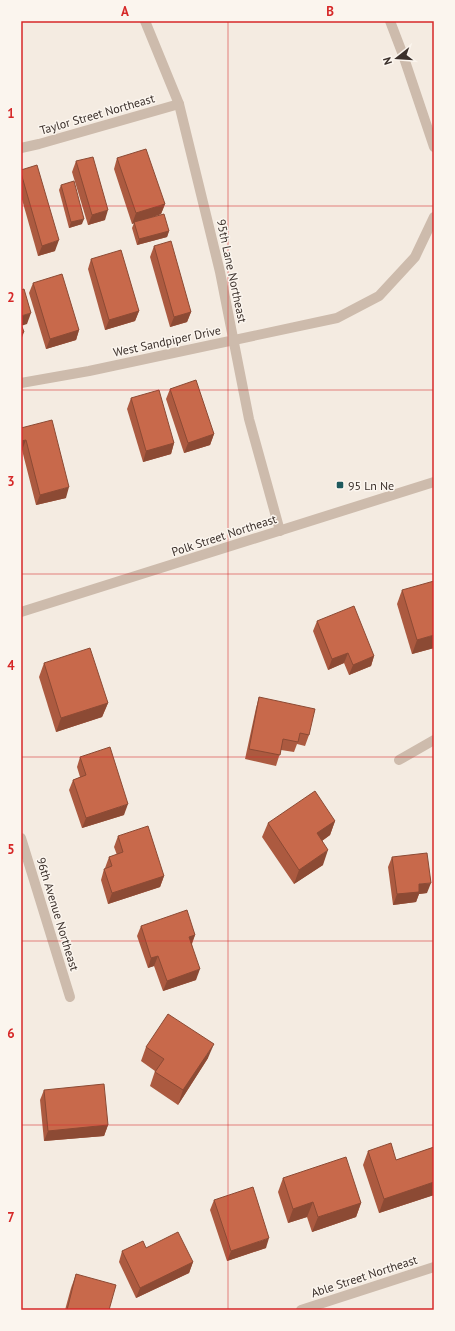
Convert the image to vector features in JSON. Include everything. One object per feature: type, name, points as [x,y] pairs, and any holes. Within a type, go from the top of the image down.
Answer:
[{"type":"street","name":"95th Lane Northeast","points":[[145,21],[179,104],[220,272],[249,419],[280,530]]},
{"type":"street","points":[[390,21],[434,147]]},
{"type":"street","name":"Taylor Street Northeast","points":[[21,148],[179,104]]},
{"type":"street","name":"West Sandpiper Drive","points":[[21,383],[89,371],[337,318],[379,296],[415,257],[434,217]]},
{"type":"street","name":"Polk Street Northeast","points":[[21,612],[434,482]]},
{"type":"street","points":[[400,760],[434,740]]},
{"type":"street","name":"96th Avenue Northeast","points":[[21,838],[23,850],[70,997]]},
{"type":"street","name":"Able Street Northeast","points":[[301,1310],[434,1267]]},
{"type":"building","points":[[146,149],[165,204],[136,213],[117,158]]},
{"type":"building","points":[[93,157],[108,210],[92,215],[76,161]]},
{"type":"building","points":[[37,165],[59,240],[42,246],[21,173],[21,170]]},
{"type":"building","points":[[74,181],[84,219],[71,222],[61,185]]},
{"type":"building","points":[[164,214],[169,231],[139,239],[134,222]]},
{"type":"building","points":[[171,241],[191,312],[174,317],[154,246]]},
{"type":"building","points":[[121,250],[139,311],[109,320],[91,259]]},
{"type":"building","points":[[62,274],[79,330],[50,339],[33,283]]},
{"type":"building","points":[[24,289],[31,313],[21,316],[21,290]]},
{"type":"building","points":[[21,324],[24,332],[21,333]]},
{"type":"building","points":[[196,380],[214,434],[188,443],[170,389]]},
{"type":"building","points":[[159,390],[174,443],[146,451],[131,398]]},
{"type":"building","points":[[52,420],[69,487],[40,495],[26,440],[21,441],[21,428]]},
{"type":"building","points":[[434,581],[434,635],[417,640],[402,590]]},
{"type":"building","points":[[354,606],[374,656],[353,665],[348,653],[332,659],[317,621]]},
{"type":"building","points":[[90,648],[108,703],[61,718],[44,663]]},
{"type":"building","points":[[259,697],[315,709],[309,735],[300,733],[298,742],[283,739],[280,755],[249,749]]},
{"type":"building","points":[[110,747],[128,804],[86,818],[73,780],[86,775],[80,757]]},
{"type":"building","points":[[315,791],[335,821],[317,833],[328,850],[299,870],[268,823]]},
{"type":"building","points":[[148,826],[164,876],[112,893],[104,869],[112,866],[109,857],[123,852],[118,836]]},
{"type":"building","points":[[427,853],[431,883],[419,884],[419,892],[397,894],[392,857]]},
{"type":"building","points":[[187,910],[195,935],[189,937],[200,969],[167,981],[158,956],[151,958],[141,926]]},
{"type":"building","points":[[168,1014],[214,1044],[183,1090],[155,1072],[164,1059],[146,1047]]},
{"type":"building","points":[[104,1084],[108,1125],[48,1131],[44,1090]]},
{"type":"building","points":[[391,1143],[396,1160],[434,1147],[434,1182],[384,1199],[368,1151]]},
{"type":"building","points":[[346,1157],[361,1203],[318,1217],[313,1202],[293,1209],[283,1178]]},
{"type":"building","points":[[253,1187],[269,1238],[231,1251],[214,1200]]},
{"type":"building","points":[[178,1232],[193,1262],[140,1288],[122,1251],[143,1241],[146,1248]]},
{"type":"building","points":[[76,1274],[116,1285],[109,1310],[67,1310]]},
{"type":"place","name":"95 Ln Ne","points":[[340,485]]}]
